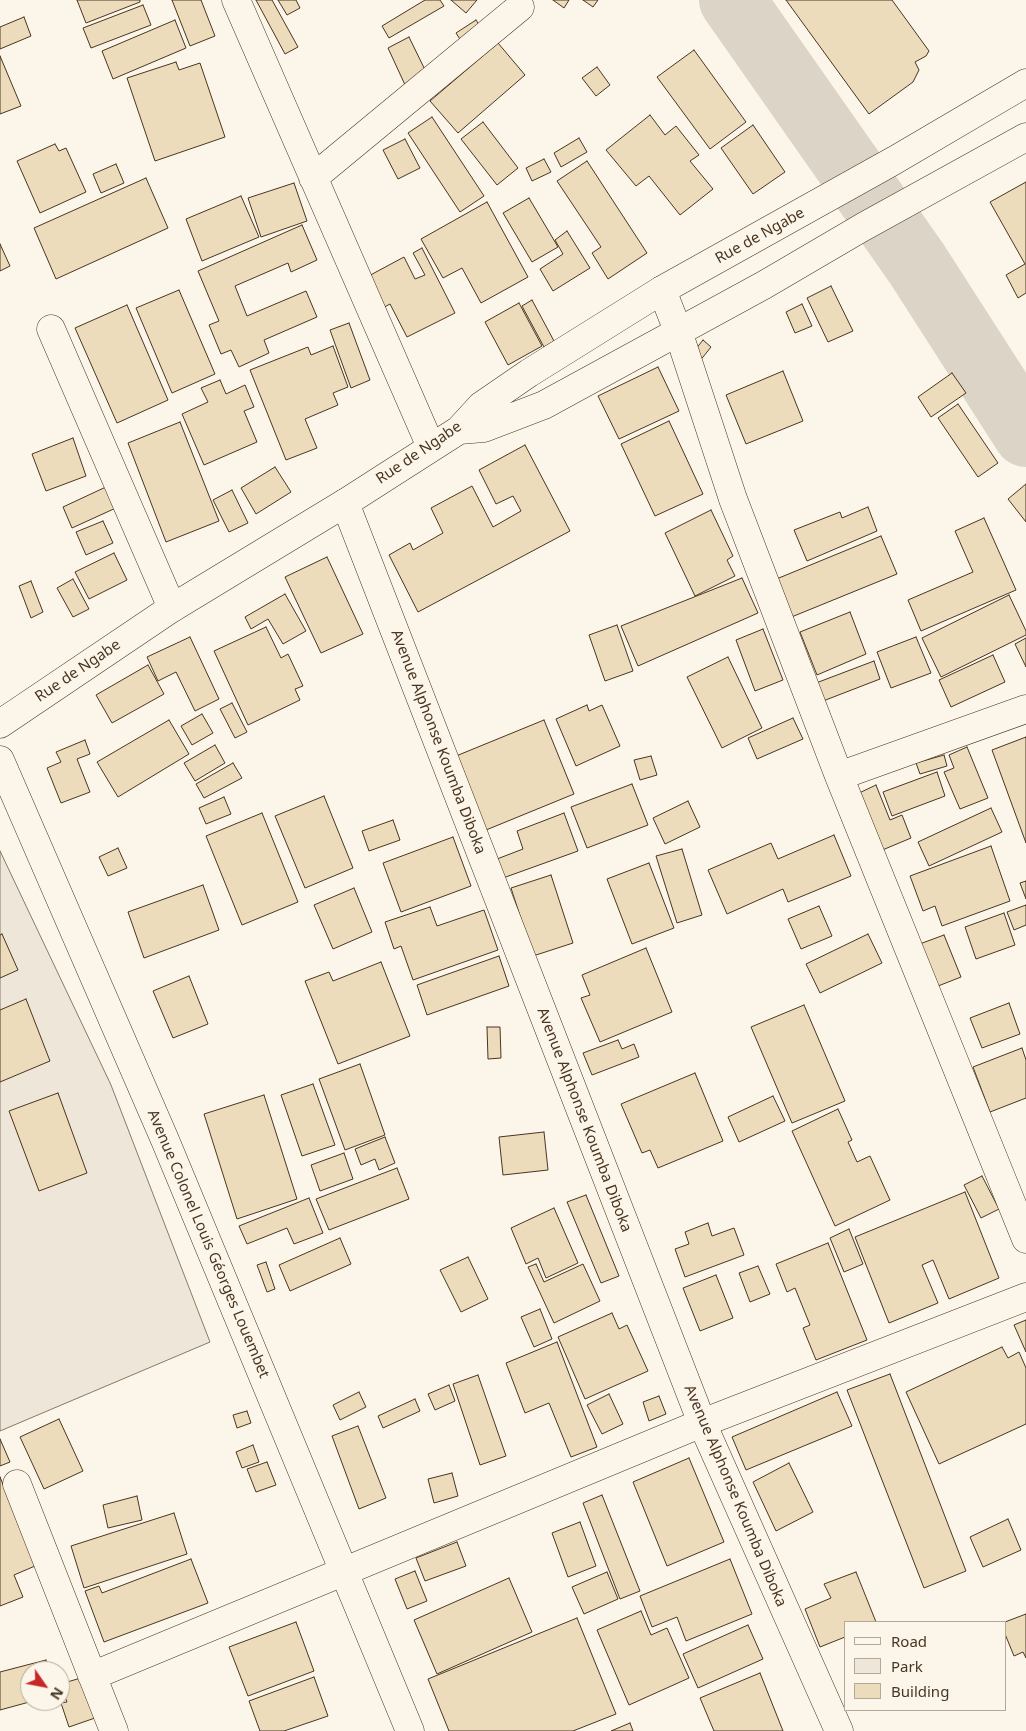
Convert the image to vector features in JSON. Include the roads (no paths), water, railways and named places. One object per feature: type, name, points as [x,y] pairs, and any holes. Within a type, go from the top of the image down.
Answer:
[{"type":"street","points":[[236,0],[431,448]]},
{"type":"street","points":[[313,178],[520,7]]},
{"type":"street","name":"Rue de Ngabe","points":[[0,724],[172,608],[459,430],[481,406],[529,372],[662,290],[839,192],[1026,83]]},
{"type":"street","points":[[459,430],[484,428],[544,405],[764,286],[863,227],[1026,137]]},
{"type":"street","points":[[662,290],[678,331],[733,499],[839,776],[1026,1239]]},
{"type":"street","points":[[51,329],[172,608]]},
{"type":"street","name":"Avenue Alphonse Koumba Diboka","points":[[344,503],[702,1423],[838,1731]]},
{"type":"street","points":[[839,776],[1026,709]]},
{"type":"street","name":"Avenue Colonel Louis Géorges Louembet","points":[[0,760],[165,1140],[410,1731]]},
{"type":"street","points":[[92,1676],[702,1423],[1026,1297]]},
{"type":"street","points":[[17,1484],[114,1731]]},
{"type":"waterway","points":[[732,0],[917,264],[1026,434]]}]
